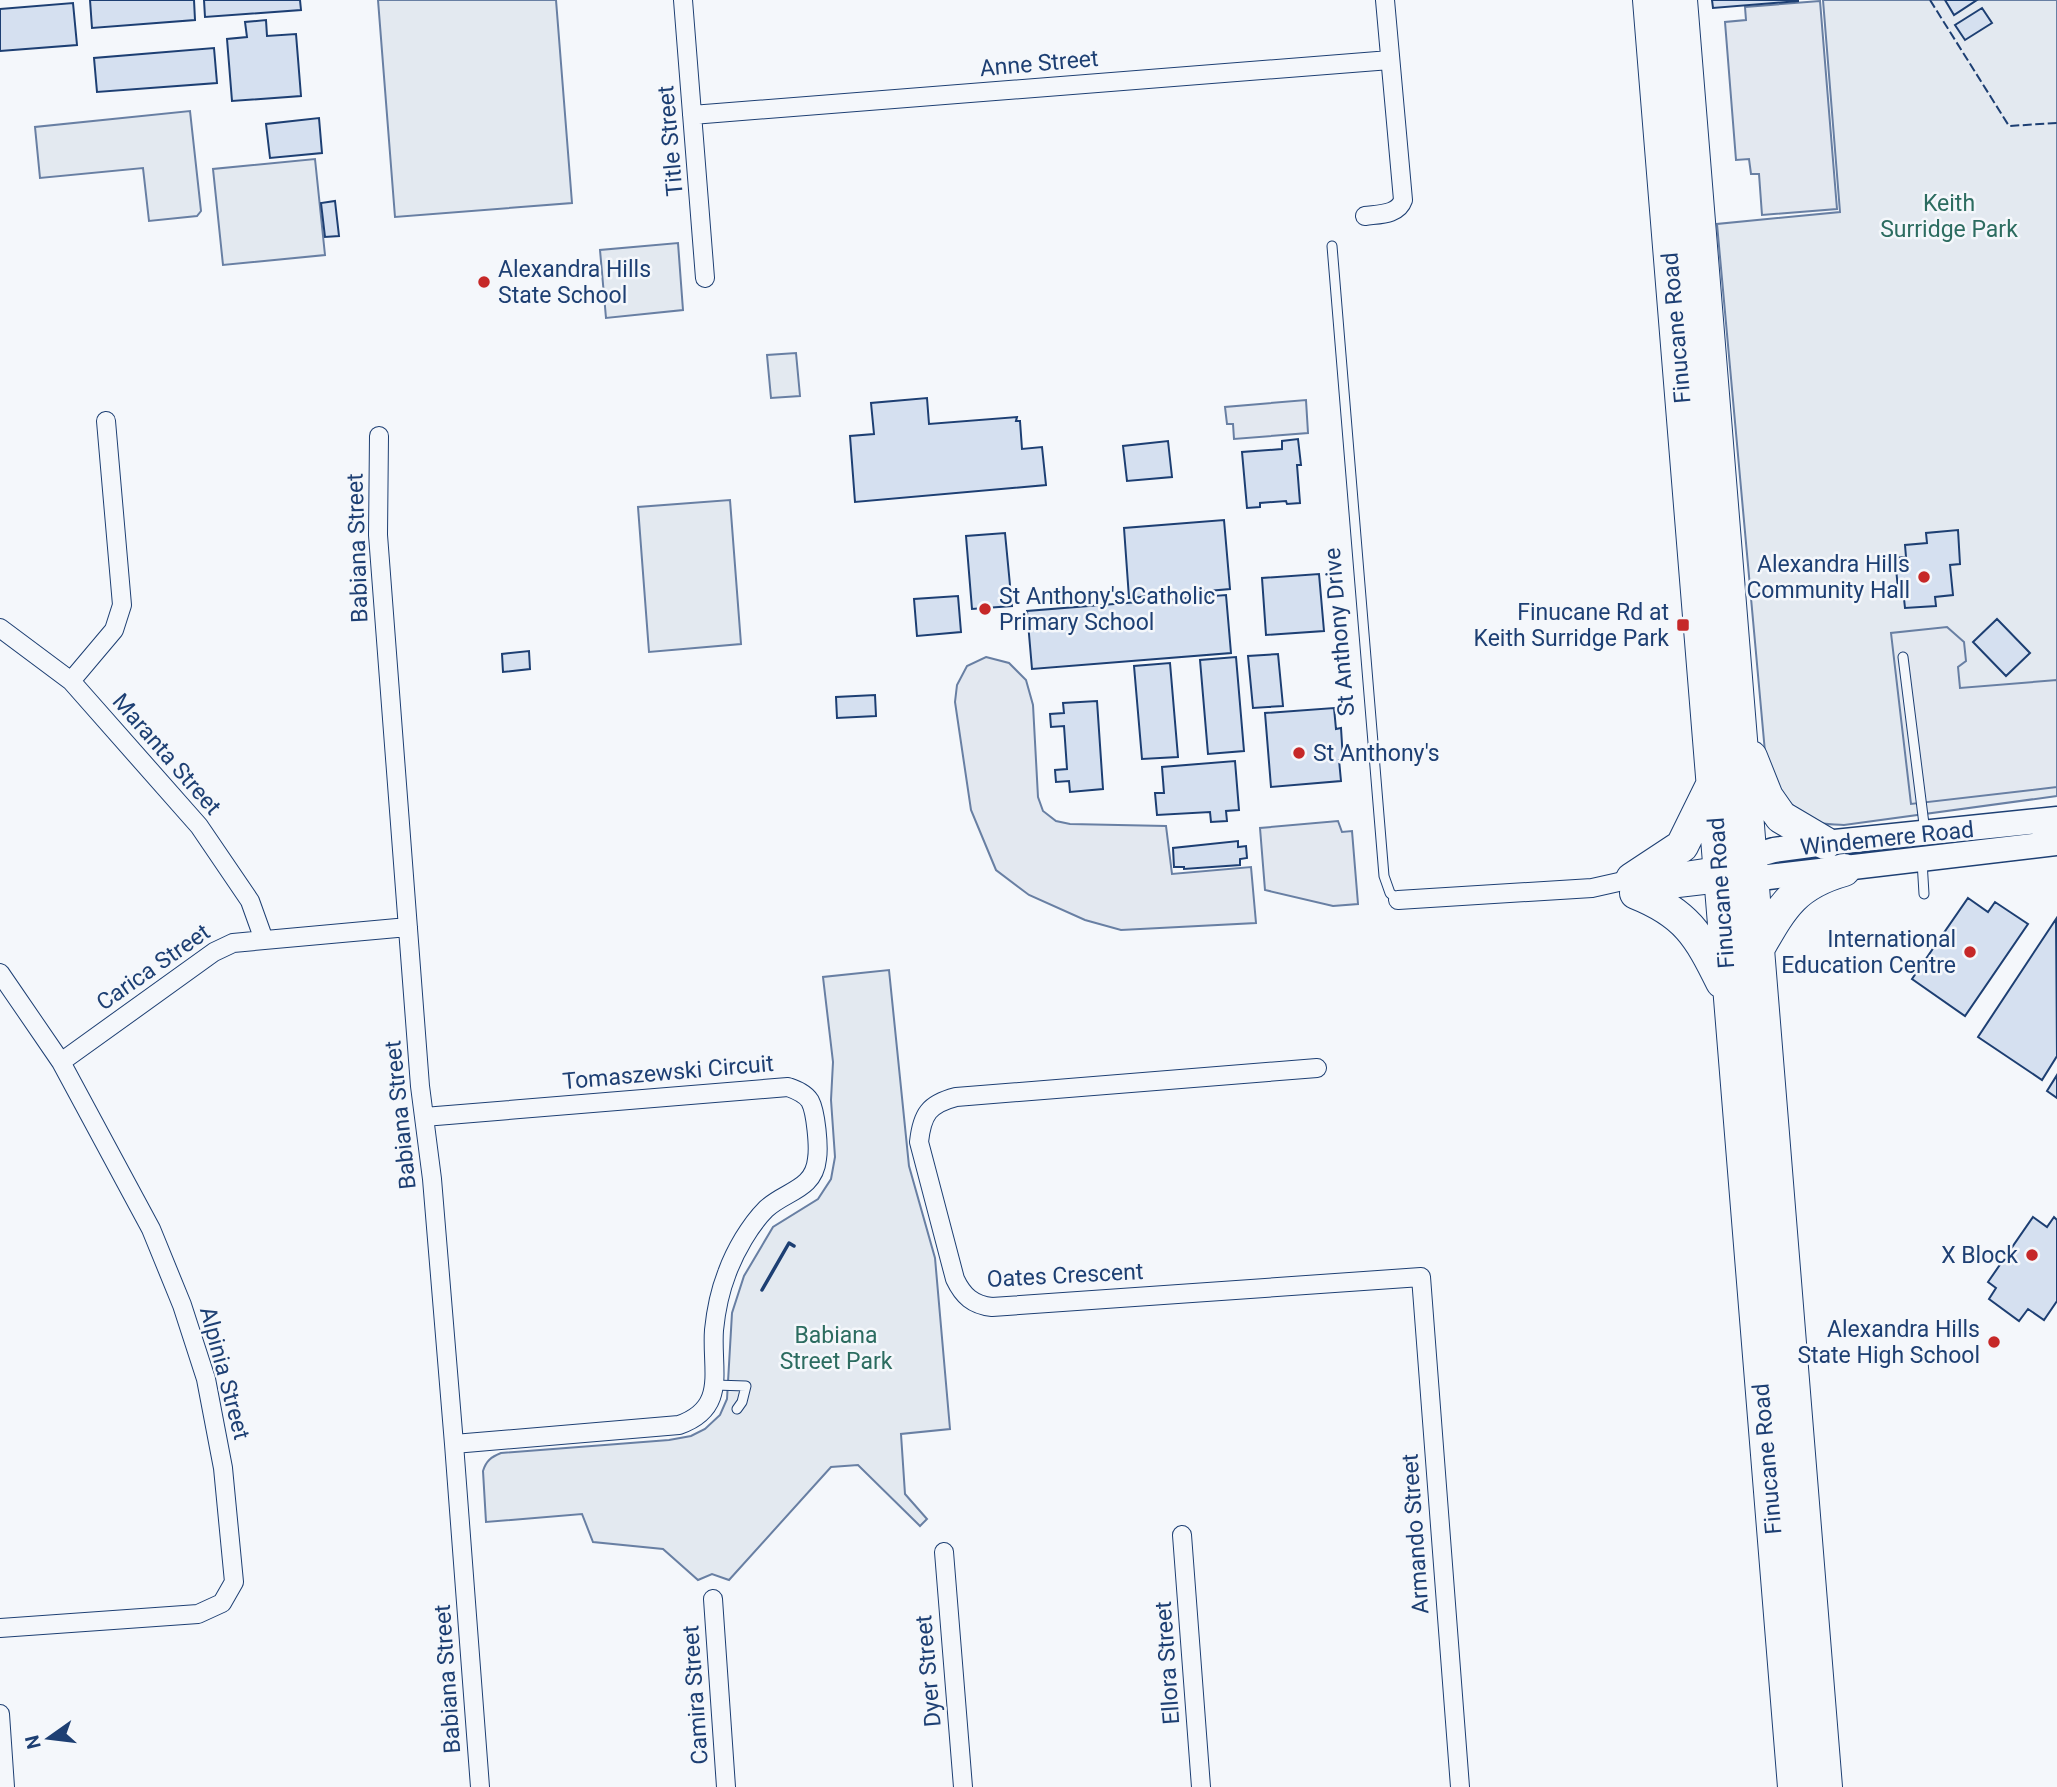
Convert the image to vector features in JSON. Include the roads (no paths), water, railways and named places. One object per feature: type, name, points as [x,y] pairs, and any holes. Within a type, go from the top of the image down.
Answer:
[{"type":"highway","name":"Finucane Road","points":[[1649,0],[1794,1787]]},
{"type":"highway","name":"Finucane Road","points":[[1681,0],[1826,1787]]},
{"type":"highway","points":[[1741,733],[1768,797],[1781,817],[1825,843]]},
{"type":"highway","points":[[1713,784],[1682,846],[1634,886],[1660,902],[1697,935],[1729,996]]},
{"type":"highway","points":[[1758,949],[1782,907],[1813,881],[1844,870]]},
{"type":"main road","name":"Windemere Road","points":[[1751,868],[1774,850],[2057,819]]},
{"type":"main road","name":"Windemere Road","points":[[1720,874],[1751,868],[1844,870],[2057,843]]},
{"type":"street","name":"Title Street","points":[[683,0],[705,278]]},
{"type":"street","points":[[1365,216],[1394,211],[1401,206],[1403,200],[1385,0]]},
{"type":"street","name":"Anne Street","points":[[692,115],[1390,60]]},
{"type":"street","points":[[71,681],[114,630],[122,605],[106,421]]},
{"type":"street","name":"Babiana Street","points":[[379,436],[378,535],[480,1787]]},
{"type":"street","name":"Maranta Street","points":[[0,628],[71,681],[199,826],[250,901],[264,940]]},
{"type":"street","name":"St Anthony Drive","points":[[1398,900],[1634,886],[1720,874]]},
{"type":"street","name":"Carica Street","points":[[61,1062],[214,952],[233,943],[408,927]]},
{"type":"street","name":"Alpinia Street","points":[[0,973],[61,1062],[151,1229],[182,1305],[206,1379],[223,1468],[234,1582],[222,1603],[198,1614],[0,1628]]},
{"type":"street","name":"Oates Crescent","points":[[1317,1068],[942,1100],[925,1116],[919,1142],[955,1279],[970,1300],[979,1306],[992,1307],[1421,1277]]},
{"type":"street","name":"Tomaszewski Circuit","points":[[424,1117],[788,1087],[802,1092],[810,1101],[818,1157],[814,1173],[805,1185],[765,1210],[746,1235],[728,1270],[718,1301],[714,1332],[715,1385],[711,1400],[704,1411],[679,1425],[454,1444]]},
{"type":"street","name":"Armando Street","points":[[1421,1277],[1460,1787]]},
{"type":"street","name":"Ellora Street","points":[[1182,1535],[1201,1787]]},
{"type":"street","name":"Dyer Street","points":[[944,1552],[963,1787]]},
{"type":"street","name":"Camira Street","points":[[713,1599],[726,1787]]},
{"type":"street","points":[[0,1714],[3,1776]]},
{"type":"lane","name":"St Anthony Drive","points":[[1332,246],[1384,876],[1390,893],[1398,900]]},
{"type":"lane","points":[[1903,657],[1925,834]]},
{"type":"lane","points":[[1922,859],[1924,894]]},
{"type":"lane","points":[[715,1385],[746,1386],[742,1402],[737,1409]]},
{"type":"place","name":"Alexandra Hills State School","points":[[484,282]]},
{"type":"place","name":"Alexandra Hills Community Hall","points":[[1924,577]]},
{"type":"place","name":"St Anthony's Catholic Primary School","points":[[985,609]]},
{"type":"place","name":"Finucane Rd at Keith Surridge Park","points":[[1683,625]]},
{"type":"place","name":"St Anthony's","points":[[1299,753]]},
{"type":"place","name":"International Education Centre","points":[[1970,952]]},
{"type":"place","name":"X Block","points":[[2032,1255]]},
{"type":"place","name":"Alexandra Hills State High School","points":[[1994,1342]]},
{"type":"park label","name":"Keith Surridge Park","points":[[1949,216]]},
{"type":"park label","name":"Babiana Street Park","points":[[836,1348]]}]
